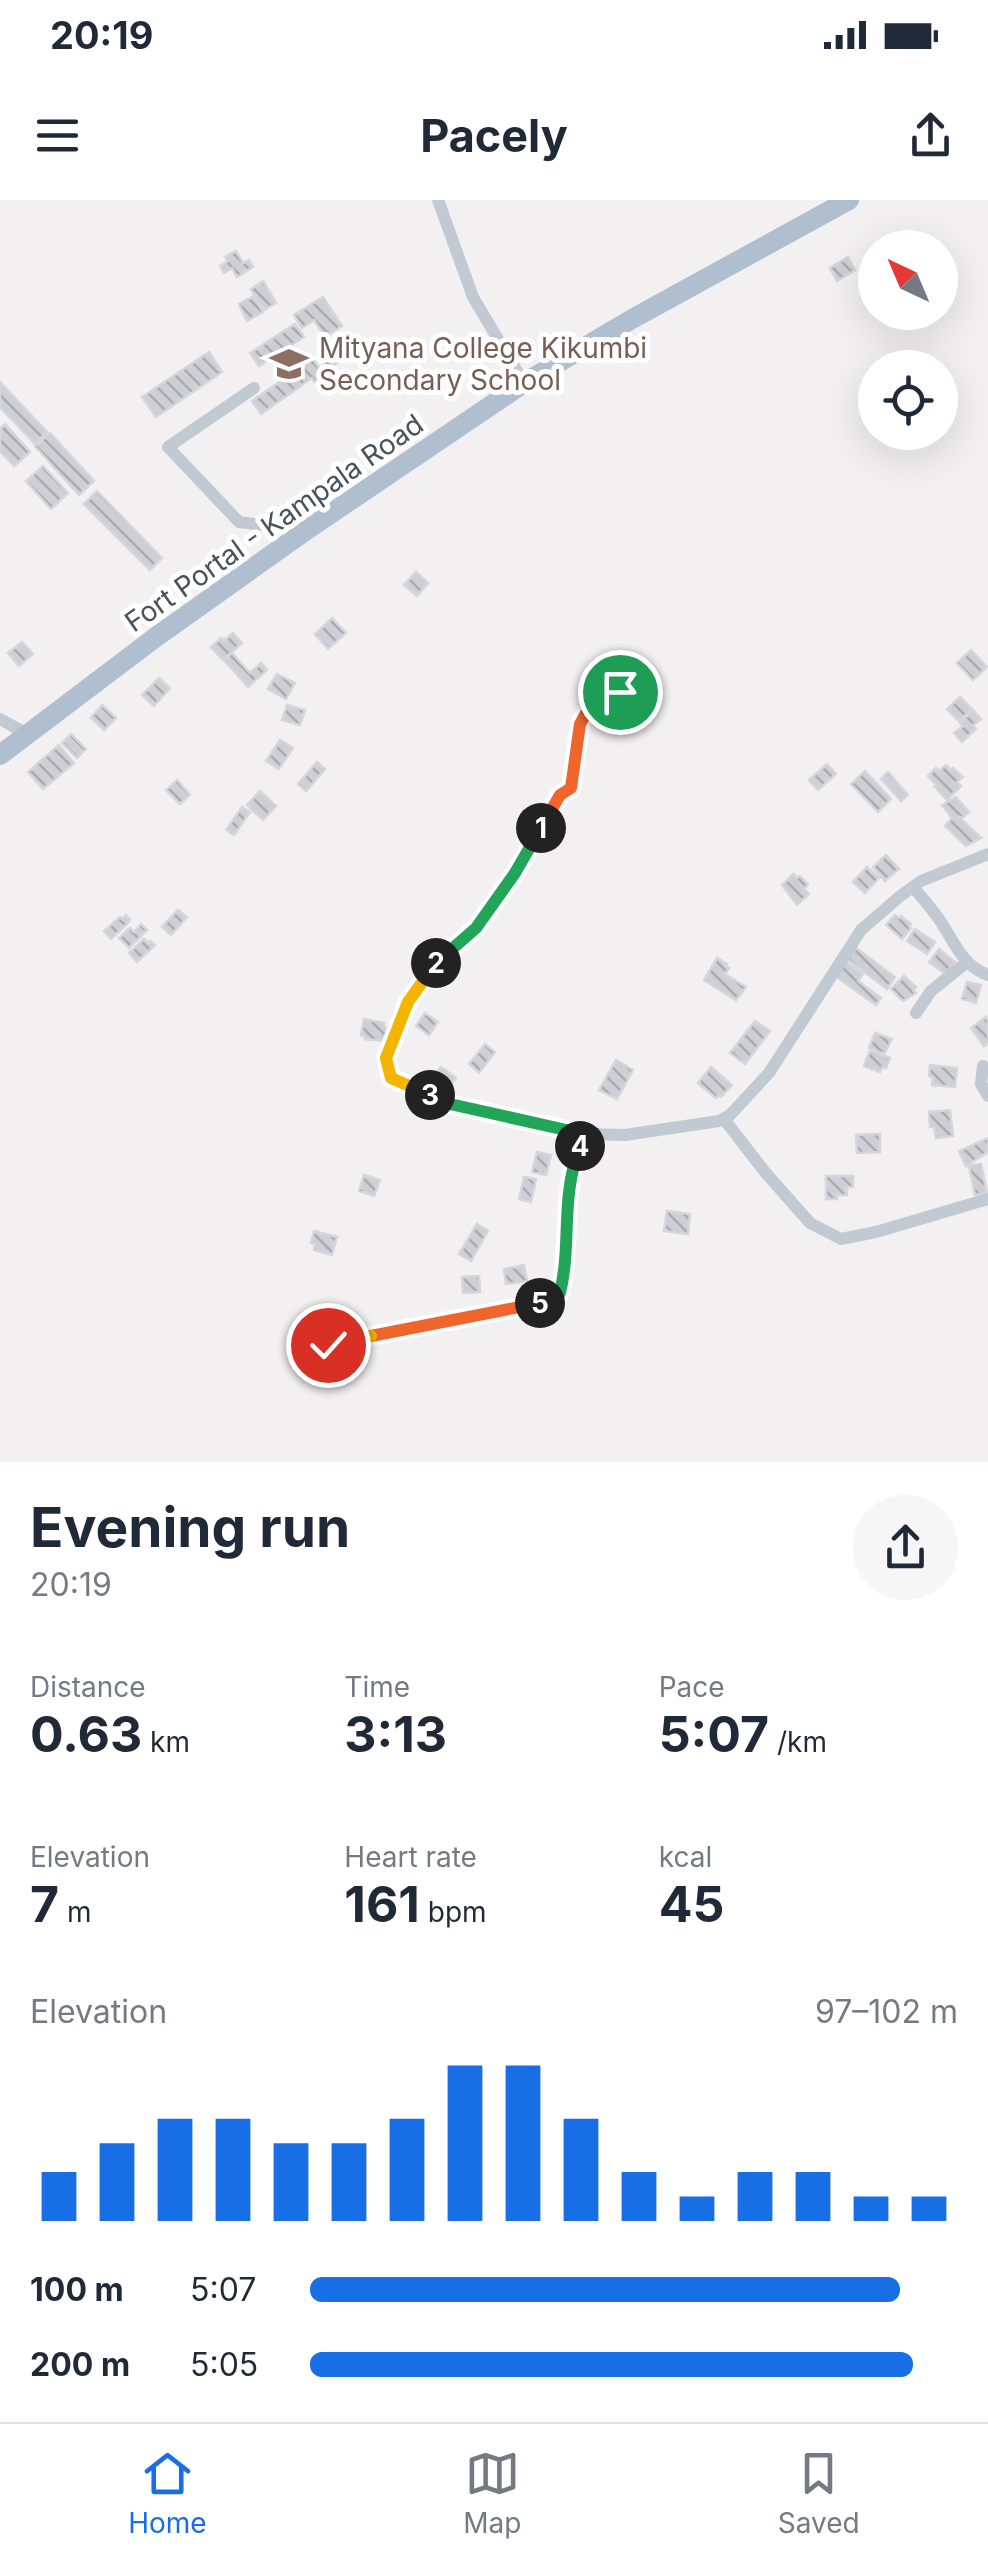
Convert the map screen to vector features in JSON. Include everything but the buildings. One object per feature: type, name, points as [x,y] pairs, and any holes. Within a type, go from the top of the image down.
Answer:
[{"type":"main road","name":"Fort Portal - Kampala Road","points":[[0,755],[305,531],[524,383],[849,200]]},
{"type":"street","points":[[438,200],[473,297],[524,383]]},
{"type":"street","points":[[254,388],[168,447],[239,522],[305,531]]},
{"type":"street","points":[[620,692],[593,701],[580,724],[571,788],[560,795],[515,873],[476,928],[434,965],[408,1002],[386,1058],[391,1078],[450,1104],[584,1134],[625,1135],[724,1119],[769,1073],[862,930],[922,881],[988,854]]},
{"type":"street","points":[[0,719],[28,735]]},
{"type":"street","points":[[913,887],[967,962],[988,974]]},
{"type":"street","points":[[916,1013],[931,992],[967,962]]},
{"type":"street","points":[[983,1066],[981,1084],[988,1096]]},
{"type":"street","points":[[724,1119],[810,1223],[840,1238],[876,1232],[988,1199]]},
{"type":"street","points":[[328,1345],[544,1302],[560,1293],[571,1170],[584,1134]]},
{"type":"place","name":"Mityana College Kikumbi Secondary School","points":[[289,364]]},
{"type":"route","points":[[328,1345],[544,1302],[560,1293],[571,1170],[584,1134],[450,1104],[391,1078],[386,1058],[408,1002],[434,965],[476,928],[515,873],[560,795],[571,788],[580,724],[593,701],[620,692]]}]
